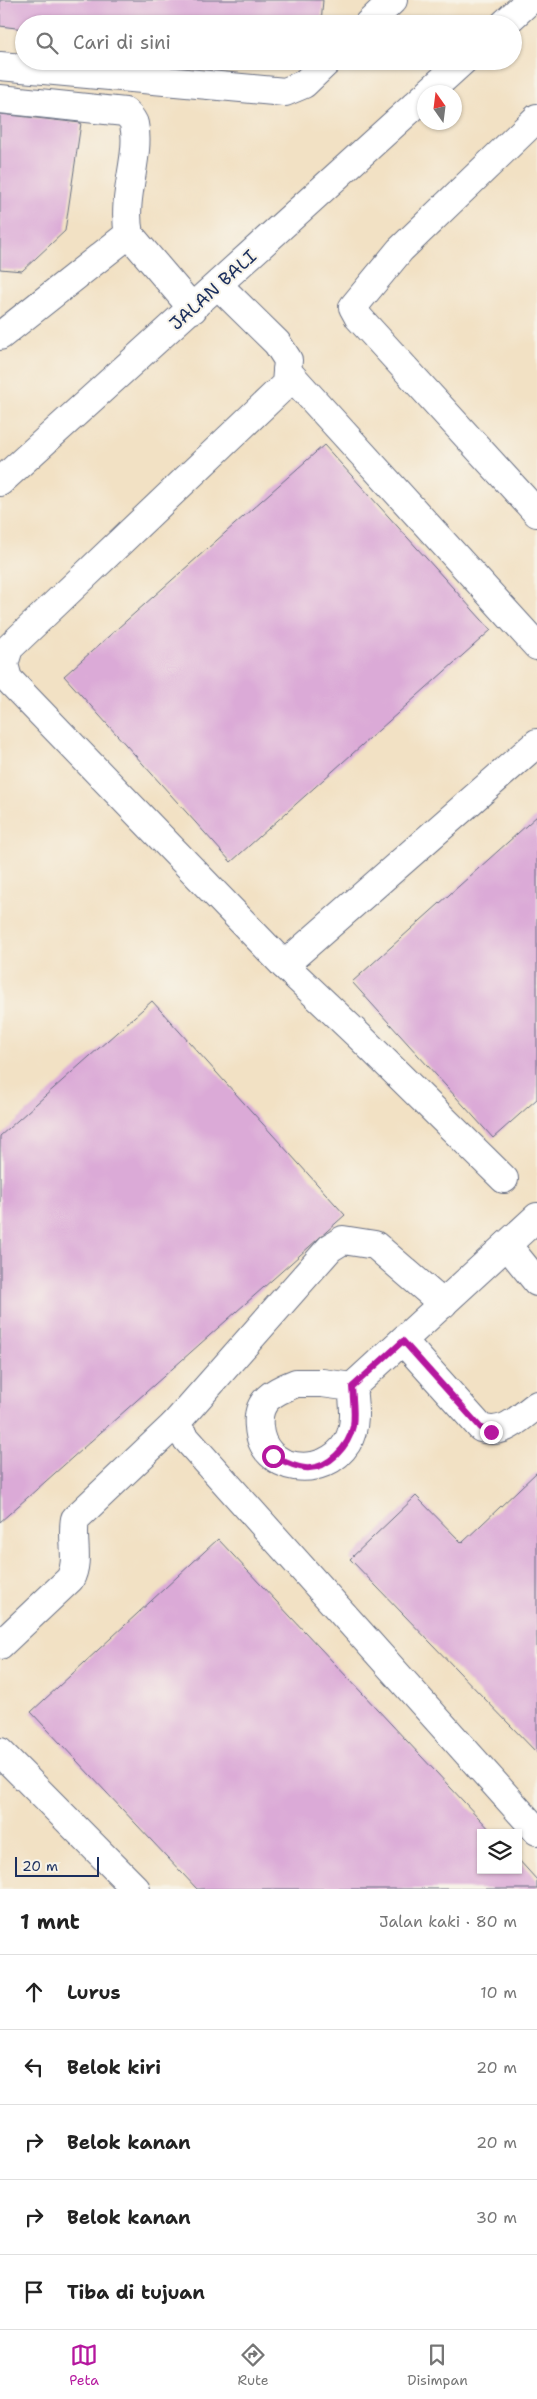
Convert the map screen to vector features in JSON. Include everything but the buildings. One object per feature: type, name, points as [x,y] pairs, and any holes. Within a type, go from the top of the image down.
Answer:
[{"type":"street","points":[[377,15],[393,0]]},
{"type":"street","points":[[514,15],[530,0]]},
{"type":"street","points":[[0,66],[15,67]]},
{"type":"street","points":[[44,70],[285,92],[304,84],[319,70]]},
{"type":"street","points":[[437,85],[453,70]]},
{"type":"street","points":[[0,99],[125,112],[134,122],[135,138],[126,218],[129,234],[193,309]]},
{"type":"street","name":"JALAN BALI","points":[[0,482],[219,286],[417,103]]},
{"type":"street","points":[[537,118],[400,250],[353,306],[359,318],[537,512]]},
{"type":"street","points":[[0,336],[129,234]]},
{"type":"street","points":[[219,286],[277,343],[288,360],[286,384],[9,648],[4,664],[8,678],[284,965],[504,1179]]},
{"type":"street","points":[[287,371],[537,646]]},
{"type":"street","points":[[284,965],[537,743]]},
{"type":"street","points":[[352,1387],[537,1217]]},
{"type":"street","points":[[0,1645],[70,1579],[75,1570],[73,1544],[75,1519],[174,1425],[325,1253],[343,1240],[375,1245],[443,1304]]},
{"type":"street","points":[[507,1245],[537,1282]]},
{"type":"street","points":[[403,1341],[481,1428],[491,1432],[503,1430],[537,1405]]},
{"type":"street","points":[[174,1425],[537,1831]]},
{"type":"street","points":[[0,1752],[136,1889]]},
{"type":"route","points":[[273,1456],[291,1465],[308,1468],[329,1462],[347,1443],[353,1427],[352,1387],[403,1341],[481,1428],[491,1432]]}]
